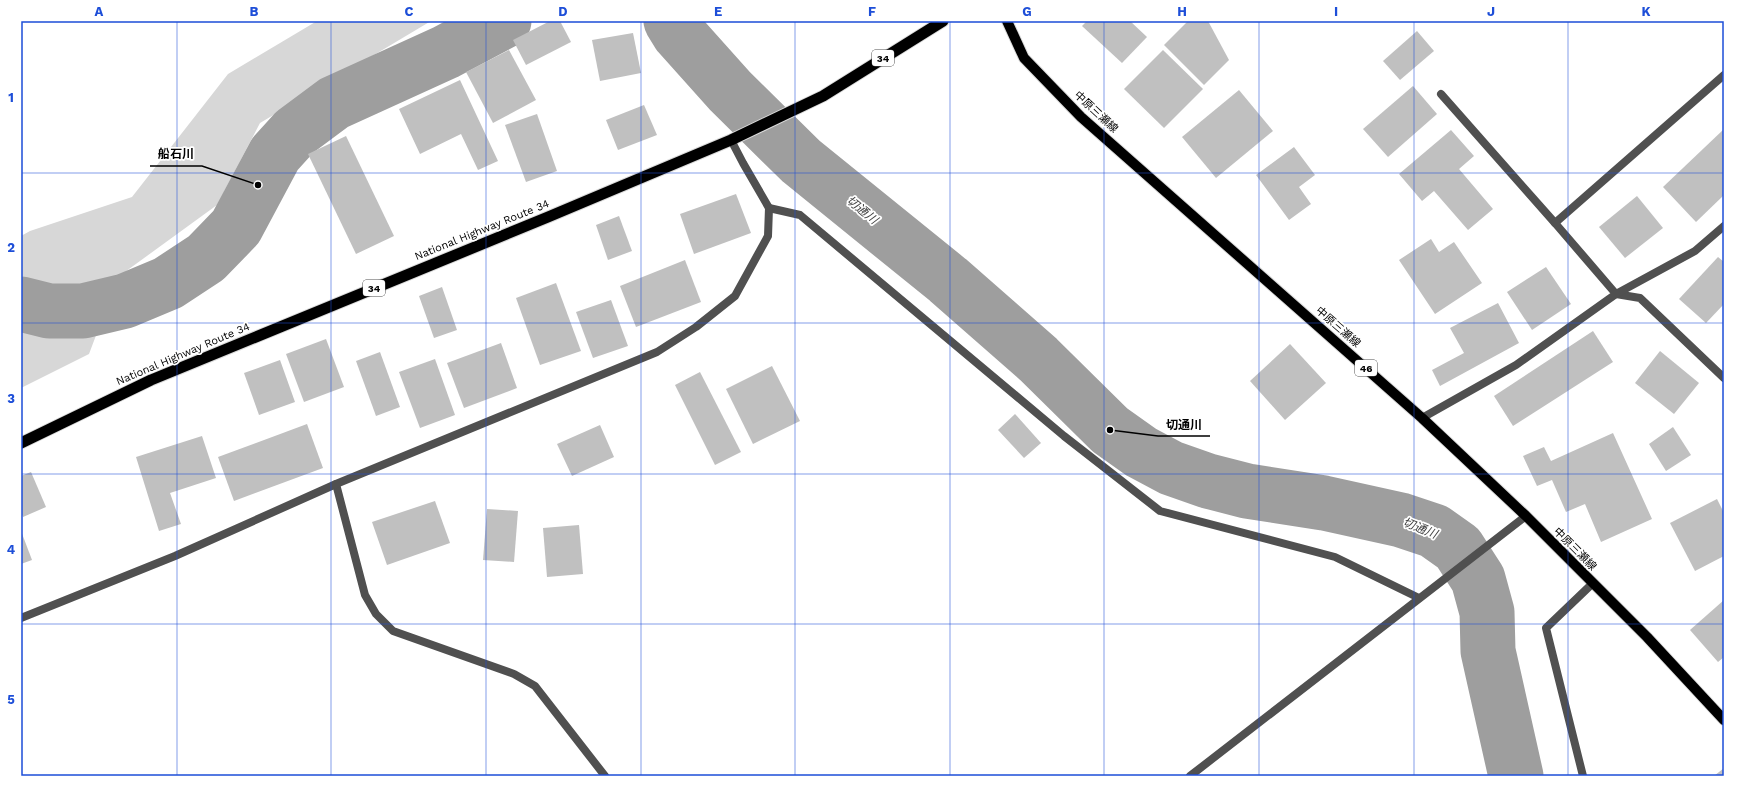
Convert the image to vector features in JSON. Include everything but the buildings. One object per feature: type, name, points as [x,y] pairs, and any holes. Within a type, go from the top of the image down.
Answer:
[{"type":"highway","name":"National Highway Route 34","points":[[21,443],[150,380],[548,217],[731,140],[823,96],[943,21]]},
{"type":"main road","name":"中原三瀬線","points":[[1007,21],[1024,58],[1081,117],[1422,418],[1526,516],[1647,637],[1724,720]]},
{"type":"street","points":[[1555,223],[1724,75]]},
{"type":"street","points":[[1441,94],[1616,294],[1640,298],[1724,378]]},
{"type":"street","points":[[21,618],[175,556],[336,484],[657,352],[696,327],[735,296],[768,236],[769,208],[731,140]]},
{"type":"street","points":[[769,208],[800,215],[1064,436],[1160,511],[1335,557],[1419,598]]},
{"type":"street","points":[[1422,418],[1516,365],[1616,294],[1695,251],[1724,226]]},
{"type":"street","points":[[336,484],[365,595],[376,614],[393,631],[514,674],[535,686],[606,776]]},
{"type":"street","points":[[1190,776],[1526,516]]},
{"type":"street","points":[[1583,776],[1546,628],[1593,583]]},
{"type":"shaded area","points":[[317,21],[431,21],[260,123],[217,205],[118,277],[89,354],[21,388],[21,236],[30,231],[132,197],[228,74]]},
{"type":"waterway","points":[[21,304],[49,311],[83,311],[125,301],[168,283],[206,258],[236,227],[275,154],[295,132],[334,103],[446,52],[504,21]]},
{"type":"waterway","name":"切通川","points":[[671,21],[679,34],[730,91],[801,161],[948,280],[1038,359],[1110,430],[1141,452],[1171,468],[1208,481],[1247,491],[1324,503],[1401,520],[1434,531],[1458,548],[1478,579],[1487,612],[1488,651],[1516,776]]},
{"type":"place","name":"船石川","points":[[258,185]]},
{"type":"place","name":"切通川","points":[[1110,430]]}]
